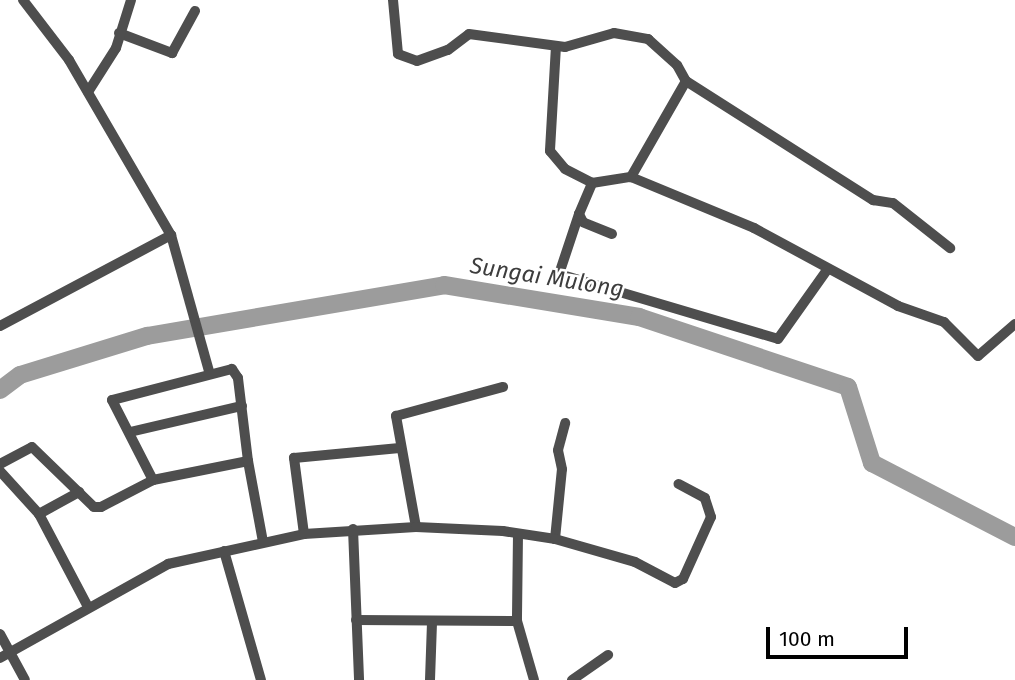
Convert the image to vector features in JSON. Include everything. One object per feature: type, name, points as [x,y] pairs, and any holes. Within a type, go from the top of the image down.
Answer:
[{"type":"street","points":[[23,0],[88,92],[171,235],[207,366]]},
{"type":"street","points":[[88,92],[116,48],[131,0]]},
{"type":"street","points":[[393,0],[396,49],[407,59],[437,56],[469,34],[480,33],[556,46],[580,46],[628,33],[657,45],[686,81],[873,200],[892,203],[950,248]]},
{"type":"street","points":[[119,33],[172,54],[195,11]]},
{"type":"street","points":[[556,46],[550,151],[565,169],[592,183],[631,177],[754,228],[827,270],[898,306],[944,322],[978,356],[1015,324]]},
{"type":"street","points":[[631,177],[686,81]]},
{"type":"street","points":[[592,183],[559,274],[778,339],[827,270]]},
{"type":"street","points":[[579,214],[583,222],[612,234]]},
{"type":"street","points":[[0,326],[171,235]]},
{"type":"street","points":[[153,480],[112,400],[207,366],[226,368],[237,373],[248,461],[263,542]]},
{"type":"street","points":[[416,527],[396,416],[503,387]]},
{"type":"street","points":[[130,432],[242,406]]},
{"type":"street","points":[[555,539],[562,469],[558,450],[565,423]]},
{"type":"street","points":[[0,464],[32,447],[94,507],[102,507],[153,480],[248,461]]},
{"type":"street","points":[[304,534],[294,458],[400,448]]},
{"type":"street","points":[[0,471],[39,514],[88,607]]},
{"type":"street","points":[[4,655],[168,565],[304,534],[416,527],[518,534],[555,539],[635,562],[675,583],[680,582],[711,517],[705,498],[679,484]]},
{"type":"street","points":[[39,514],[79,492]]},
{"type":"street","points":[[353,529],[359,680]]},
{"type":"street","points":[[518,534],[517,621],[534,680]]},
{"type":"street","points":[[224,551],[261,680]]},
{"type":"street","points":[[356,620],[517,621]]},
{"type":"street","points":[[430,680],[432,622]]},
{"type":"street","points":[[0,634],[4,655],[25,680]]},
{"type":"street","points":[[572,680],[608,655]]},
{"type":"waterway","name":"Sungai Mulong","points":[[0,390],[20,375],[147,336],[444,285],[639,317],[848,387],[872,463],[1015,537]]}]
